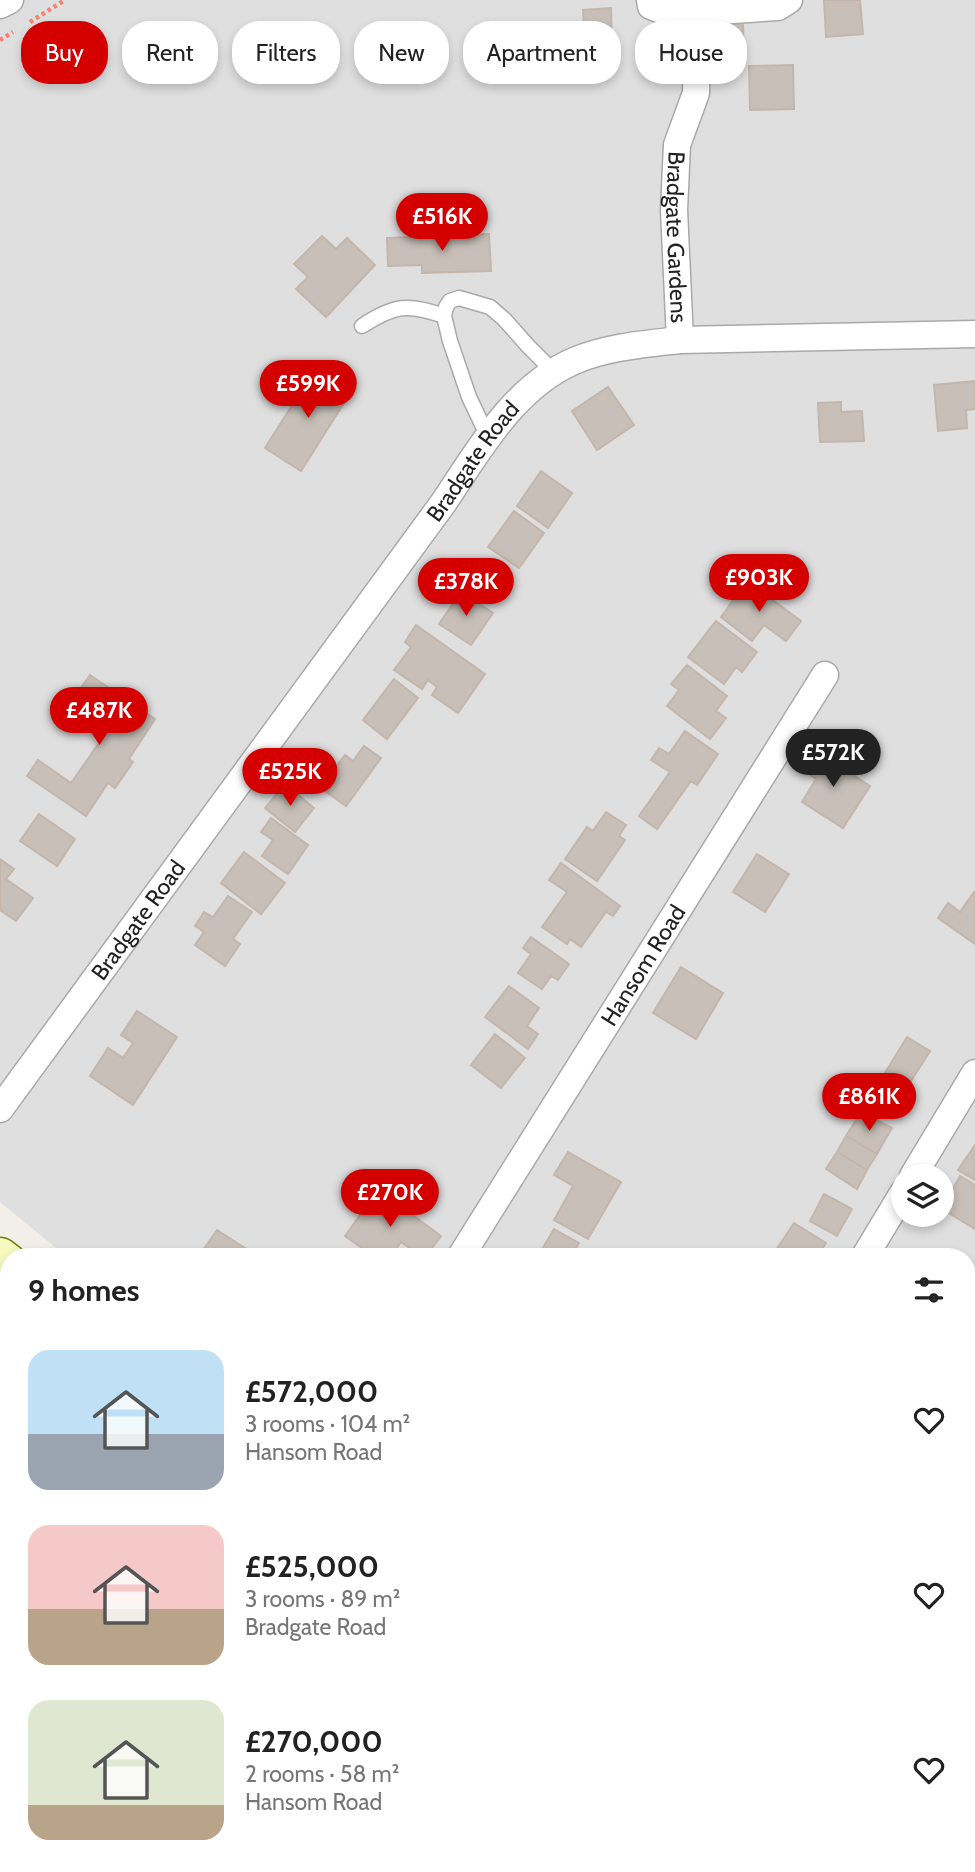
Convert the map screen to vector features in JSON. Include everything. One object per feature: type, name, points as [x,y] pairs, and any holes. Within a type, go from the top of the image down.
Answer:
[{"type":"street","points":[[0,5],[9,0]]},
{"type":"street","points":[[650,0],[651,6],[666,12],[688,13],[778,7],[789,0]]},
{"type":"street","name":"Bradgate Gardens","points":[[680,340],[674,210],[677,145],[696,93],[697,49],[688,13]]},
{"type":"street","name":"Bradgate Road","points":[[0,1109],[444,502],[488,437],[517,401],[534,385],[573,361],[599,352],[639,344],[680,340],[975,334]]},
{"type":"street","name":"Hansom Road","points":[[466,1248],[825,675]]},
{"type":"street","points":[[920,1164],[975,1073]]},
{"type":"street","points":[[869,1248],[891,1212]]},
{"type":"lane","points":[[488,437],[469,397],[450,341],[444,316],[450,301],[459,298],[490,307],[554,372]]},
{"type":"lane","points":[[362,326],[404,307],[417,307],[444,316]]},
{"type":"shaded area","points":[[0,0],[975,0],[975,1248],[56,1248],[0,1202]]},
{"type":"building","points":[[824,0],[860,0],[863,34],[826,37]]},
{"type":"building","points":[[611,8],[611,21],[584,21],[583,10]]},
{"type":"building","points":[[793,65],[794,109],[750,110],[749,66]]},
{"type":"building","points":[[489,234],[491,271],[422,273],[422,265],[388,266],[387,238]]},
{"type":"building","points":[[322,236],[336,249],[347,238],[375,265],[326,317],[296,289],[308,277],[294,264]]},
{"type":"building","points":[[315,369],[351,392],[301,471],[265,448]]},
{"type":"building","points":[[975,381],[975,409],[966,410],[967,428],[938,431],[934,385]]},
{"type":"building","points":[[608,387],[634,425],[597,450],[572,411]]},
{"type":"building","points":[[841,402],[841,412],[862,411],[864,441],[820,442],[818,403]]},
{"type":"building","points":[[541,471],[572,493],[548,528],[517,506]]},
{"type":"building","points":[[514,511],[544,533],[519,568],[488,547]]},
{"type":"building","points":[[481,559],[508,576],[491,603],[464,586]]},
{"type":"building","points":[[747,581],[801,621],[786,641],[764,625],[752,641],[721,617]]},
{"type":"building","points":[[461,592],[493,613],[471,645],[439,624]]},
{"type":"building","points":[[716,621],[757,652],[742,672],[736,667],[724,684],[688,657]]},
{"type":"building","points":[[416,625],[485,674],[458,713],[432,695],[437,687],[428,680],[422,689],[394,670],[411,647],[405,642]]},
{"type":"building","points":[[687,665],[727,696],[716,711],[726,718],[710,739],[667,706],[679,690],[671,684]]},
{"type":"building","points":[[90,675],[155,719],[129,759],[133,762],[115,788],[108,783],[86,816],[27,776],[38,760],[71,783],[108,730],[70,704]]},
{"type":"building","points":[[394,679],[418,698],[387,739],[363,720]]},
{"type":"building","points":[[685,731],[718,754],[697,785],[691,781],[657,829],[639,816],[670,772],[651,760],[659,748],[669,754]]},
{"type":"building","points":[[364,746],[381,758],[346,806],[307,778],[320,759],[334,769],[345,755],[353,761]]},
{"type":"building","points":[[814,749],[870,786],[843,828],[802,802],[816,779],[801,769]]},
{"type":"building","points":[[285,784],[314,808],[295,832],[265,808]]},
{"type":"building","points":[[606,812],[626,825],[619,836],[625,840],[597,881],[565,859],[587,827],[593,831]]},
{"type":"building","points":[[39,814],[75,839],[57,866],[20,841]]},
{"type":"building","points":[[271,818],[308,845],[288,874],[262,856],[273,840],[261,832]]},
{"type":"building","points":[[244,852],[285,883],[261,914],[221,883]]},
{"type":"building","points":[[757,854],[789,874],[765,912],[733,892]]},
{"type":"building","points":[[0,859],[14,869],[6,879],[33,898],[16,921],[0,910]]},
{"type":"building","points":[[561,863],[620,906],[613,916],[606,912],[581,947],[570,939],[567,944],[542,927],[567,892],[549,880]]},
{"type":"building","points":[[974,892],[975,944],[938,918],[948,903],[960,912]]},
{"type":"building","points":[[228,896],[252,912],[233,939],[240,944],[225,966],[195,945],[204,932],[195,926],[204,912],[213,917]]},
{"type":"building","points":[[531,937],[569,964],[558,980],[551,976],[542,989],[518,973],[531,954],[523,948]]},
{"type":"building","points":[[681,967],[723,993],[696,1039],[653,1013]]},
{"type":"building","points":[[509,986],[539,1008],[527,1026],[538,1034],[528,1049],[485,1017]]},
{"type":"building","points":[[137,1011],[177,1037],[133,1105],[90,1076],[108,1048],[123,1058],[133,1043],[121,1035]]},
{"type":"building","points":[[495,1034],[525,1058],[501,1088],[471,1065]]},
{"type":"building","points":[[907,1037],[930,1051],[902,1095],[880,1081]]},
{"type":"building","points":[[861,1112],[892,1128],[877,1154],[846,1136]]},
{"type":"building","points":[[846,1136],[877,1154],[867,1170],[837,1152]]},
{"type":"building","points":[[975,1145],[975,1180],[958,1170]]},
{"type":"building","points":[[568,1152],[621,1182],[588,1239],[554,1220],[573,1186],[554,1175]]},
{"type":"building","points":[[837,1152],[867,1170],[857,1189],[826,1169]]},
{"type":"building","points":[[960,1176],[975,1185],[975,1229],[954,1216],[954,1187]]},
{"type":"building","points":[[378,1190],[441,1236],[432,1248],[410,1248],[401,1242],[397,1248],[362,1248],[345,1236]]},
{"type":"building","points":[[824,1194],[852,1209],[837,1236],[810,1221]]},
{"type":"building","points":[[794,1223],[826,1243],[823,1248],[777,1248]]},
{"type":"building","points":[[554,1229],[579,1243],[576,1248],[543,1248]]},
{"type":"building","points":[[217,1230],[245,1248],[205,1248]]}]
